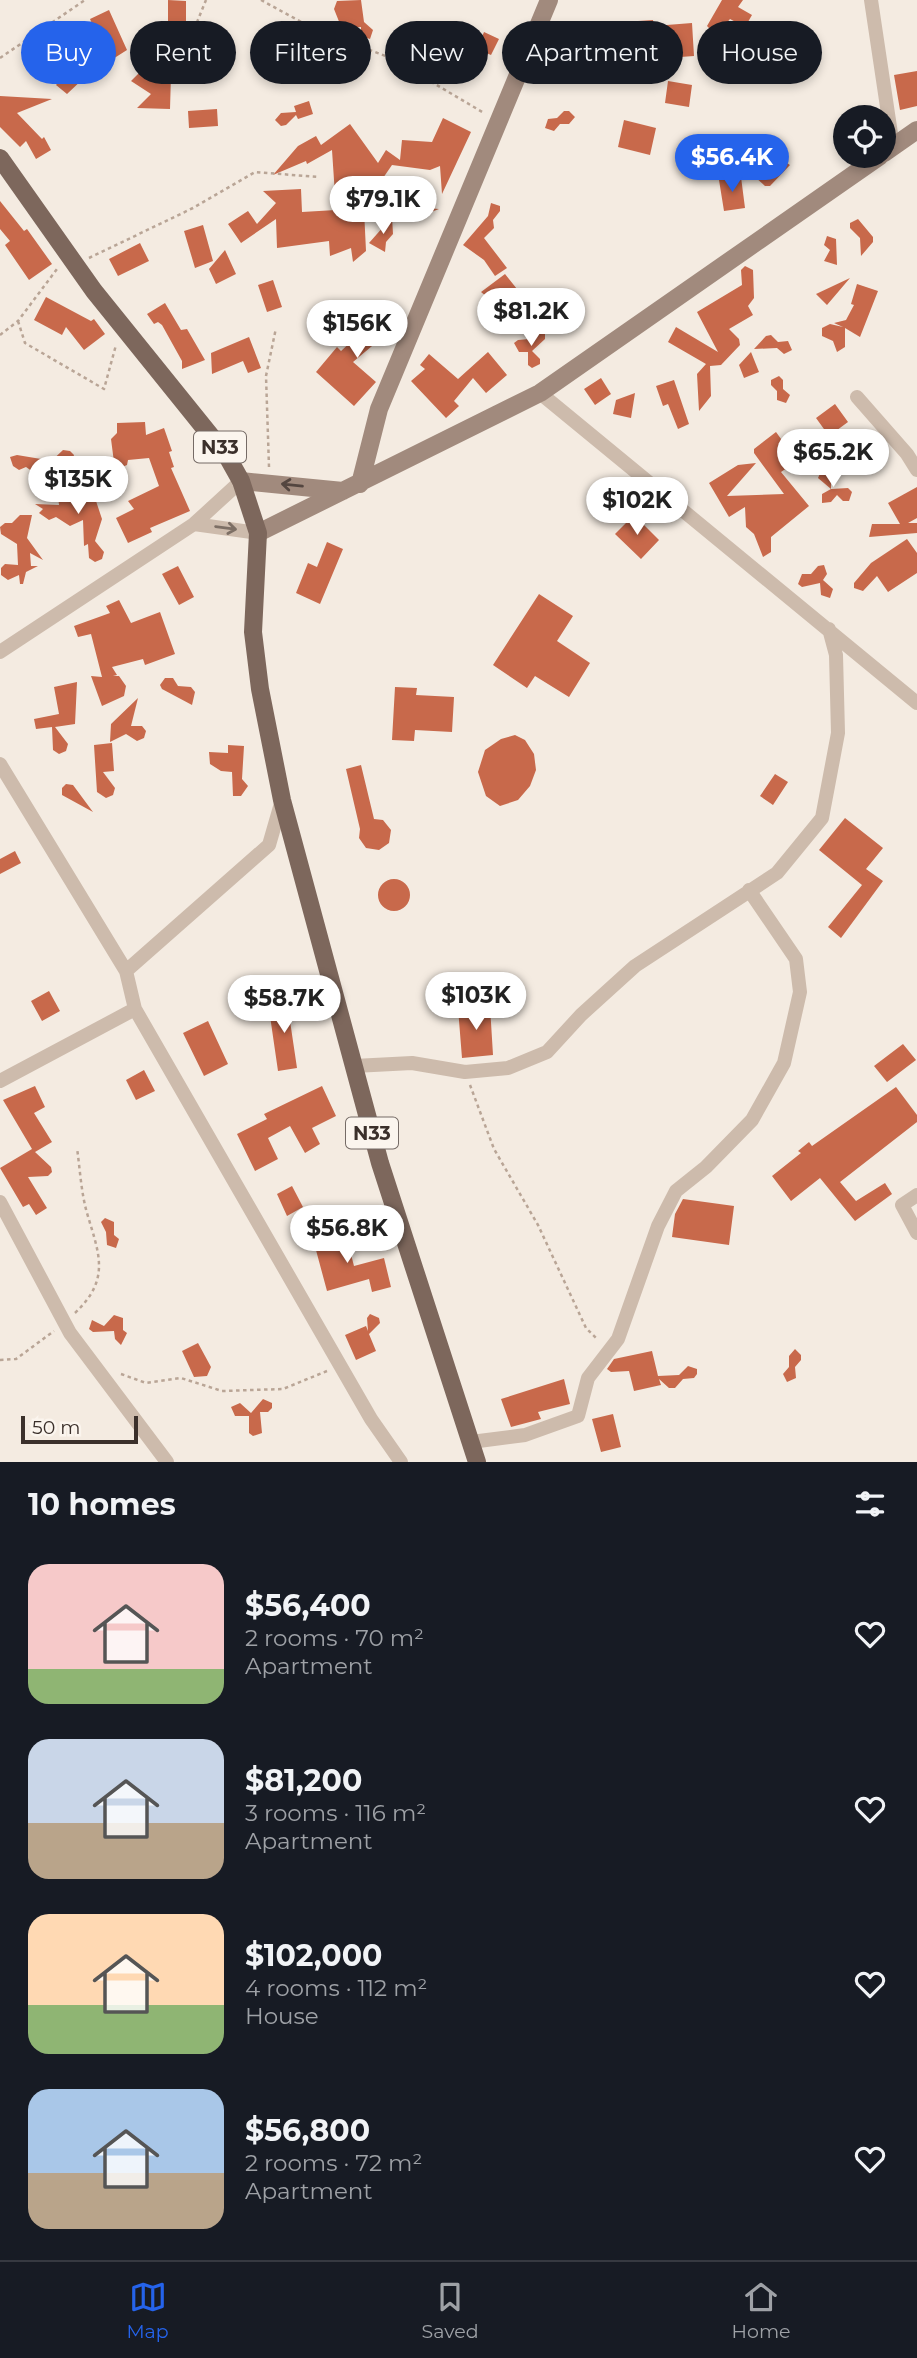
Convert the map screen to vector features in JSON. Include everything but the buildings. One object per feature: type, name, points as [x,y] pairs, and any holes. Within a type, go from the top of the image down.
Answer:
[{"type":"main road","name":"N33","points":[[0,158],[122,326],[227,456],[241,481],[258,533],[253,632],[260,690],[282,800],[380,1163],[477,1462]]},
{"type":"street","points":[[352,487],[379,409],[549,0]]},
{"type":"street","points":[[871,0],[881,105]]},
{"type":"street","points":[[896,144],[917,130]]},
{"type":"street","points":[[194,523],[258,533],[540,393],[862,168]]},
{"type":"street","points":[[540,393],[917,703]]},
{"type":"street","points":[[857,397],[908,454],[917,470]]},
{"type":"street","points":[[0,652],[194,523],[241,481],[352,487]]},
{"type":"street","points":[[354,1066],[412,1063],[465,1072],[508,1068],[547,1052],[581,1015],[635,966],[777,873],[822,818],[838,733],[836,655],[829,629]]},
{"type":"street","points":[[0,764],[126,971],[135,1009],[340,1365],[401,1462]]},
{"type":"street","points":[[126,971],[269,845],[282,800]]},
{"type":"street","points":[[471,1442],[525,1435],[578,1416],[589,1378],[618,1339],[658,1226],[676,1191],[706,1167],[752,1120],[784,1063],[800,992],[796,959],[749,890]]},
{"type":"street","points":[[0,1081],[135,1009]]},
{"type":"street","points":[[917,1195],[902,1205],[917,1233]]},
{"type":"street","points":[[0,1202],[64,1323],[167,1462]]},
{"type":"path","points":[[0,58],[85,0]]},
{"type":"path","points":[[198,21],[206,0]]},
{"type":"path","points":[[261,0],[316,30],[391,58],[499,122]]},
{"type":"path","points":[[0,335],[18,321],[72,258],[193,208],[255,172],[318,177]]},
{"type":"path","points":[[18,321],[25,343],[104,390],[122,326]]},
{"type":"path","points":[[270,483],[266,376],[276,328]]},
{"type":"path","points":[[465,1072],[494,1149],[538,1225],[586,1328],[608,1352]]},
{"type":"path","points":[[0,1360],[16,1359],[64,1323],[88,1300],[99,1278],[97,1238],[86,1212],[77,1147]]},
{"type":"path","points":[[120,1374],[146,1383],[181,1378],[222,1391],[283,1389],[340,1365]]}]
